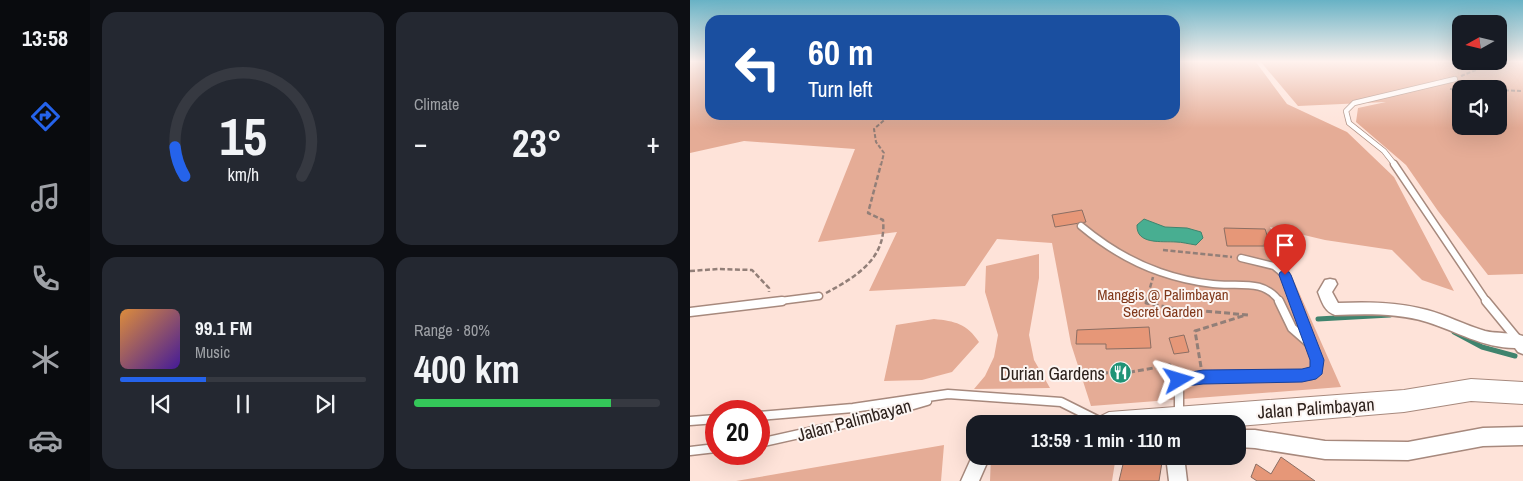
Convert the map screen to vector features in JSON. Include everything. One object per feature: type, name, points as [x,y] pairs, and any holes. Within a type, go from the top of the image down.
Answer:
[{"type":"street","points":[[1330,284],[1325,292],[1335,309],[1372,307],[1400,310],[1426,316],[1482,336],[1521,344]]},
{"type":"street","name":"Jalan Palimbayan","points":[[1238,415],[1404,401],[1471,390],[1523,393]]},
{"type":"street","points":[[1246,439],[1326,450],[1408,451],[1483,437],[1523,436]]},
{"type":"street","points":[[970,481],[977,465]]},
{"type":"street","points":[[1176,465],[1178,481]]},
{"type":"lane","points":[[1436,83],[1354,103],[1346,111],[1349,123],[1384,151],[1406,179],[1488,304],[1521,344]]},
{"type":"lane","points":[[1080,226],[1107,247],[1146,267],[1199,282],[1258,285],[1271,292],[1280,302],[1295,333],[1309,342]]},
{"type":"lane","points":[[1179,415],[1179,380],[1203,377],[1311,375],[1317,370],[1317,360],[1285,275],[1274,266],[1241,258]]},
{"type":"lane","points":[[690,312],[820,296]]},
{"type":"lane","name":"Jalan Palimbayan","points":[[770,415],[853,408],[948,394],[1061,402],[1088,415]]},
{"type":"lane","name":"Jalan Palimbayan","points":[[770,442],[862,420],[948,394]]},
{"type":"lane","points":[[690,421],[705,420]]},
{"type":"lane","points":[[690,451],[705,449]]},
{"type":"path","points":[[1507,90],[1523,91]]},
{"type":"path","points":[[820,296],[847,282],[870,263],[883,241],[885,228],[883,220],[868,213],[884,153],[876,142],[874,129],[884,120]]},
{"type":"path","points":[[1163,250],[1241,258]]},
{"type":"path","points":[[690,271],[718,269],[752,270],[769,288],[767,302]]},
{"type":"path","points":[[1152,282],[1146,302],[1171,308],[1248,315],[1195,332],[1203,377]]},
{"type":"path","points":[[1102,373],[1131,372],[1170,365],[1175,381],[1179,380]]},
{"type":"green space","name":"Manggis @ Palimbayan Secret Garden","points":[[690,83],[705,83],[705,120],[1180,120],[1180,83],[1272,83],[1287,104],[1347,132],[1394,177],[1454,291],[1422,280],[1392,250],[1325,240],[1270,227],[1341,387],[1091,406],[1071,344],[1052,243],[997,239],[965,286],[869,291],[897,232],[818,242],[855,149],[744,141],[690,153]]},
{"type":"green space","points":[[1279,83],[1452,83],[1452,135],[1507,135],[1507,83],[1523,83],[1523,274],[1488,275],[1438,211],[1406,165],[1356,122],[1358,108],[1386,102],[1298,106]]},
{"type":"green space","points":[[1039,254],[1039,278],[1029,335],[1034,360],[1050,388],[974,389],[985,376],[994,357],[998,335],[985,292],[986,266]]},
{"type":"green space","points":[[934,319],[960,324],[970,331],[979,342],[952,372],[922,380],[884,381],[896,325]]},
{"type":"green space","points":[[944,445],[941,481],[736,481]]},
{"type":"green space","points":[[991,465],[1115,465],[1112,481],[990,481]]},
{"type":"shaded area","points":[[1144,219],[1165,227],[1187,228],[1201,232],[1203,238],[1196,245],[1151,241],[1141,236],[1138,231],[1137,225]]},
{"type":"building","points":[[1082,210],[1086,222],[1055,227],[1052,215]]},
{"type":"building","points":[[1224,228],[1265,229],[1270,244],[1264,244],[1265,246],[1227,246]]},
{"type":"building","points":[[1149,327],[1151,348],[1106,349],[1106,344],[1076,344],[1077,330]]},
{"type":"building","points":[[1184,335],[1189,352],[1174,354],[1169,338]]},
{"type":"building","points":[[1281,457],[1315,481],[1257,481],[1251,477],[1256,464],[1271,474]]},
{"type":"building","points":[[1123,465],[1162,465],[1159,481],[1119,481]]},
{"type":"waterway","points":[[1318,319],[1390,315]]},
{"type":"waterway","points":[[1454,332],[1482,347],[1515,356]]},
{"type":"place","name":"Durian Gardens","points":[[1121,373]]},
{"type":"route","points":[[1179,380],[1203,377],[1302,376],[1311,375],[1317,370],[1317,360],[1285,275]]}]
